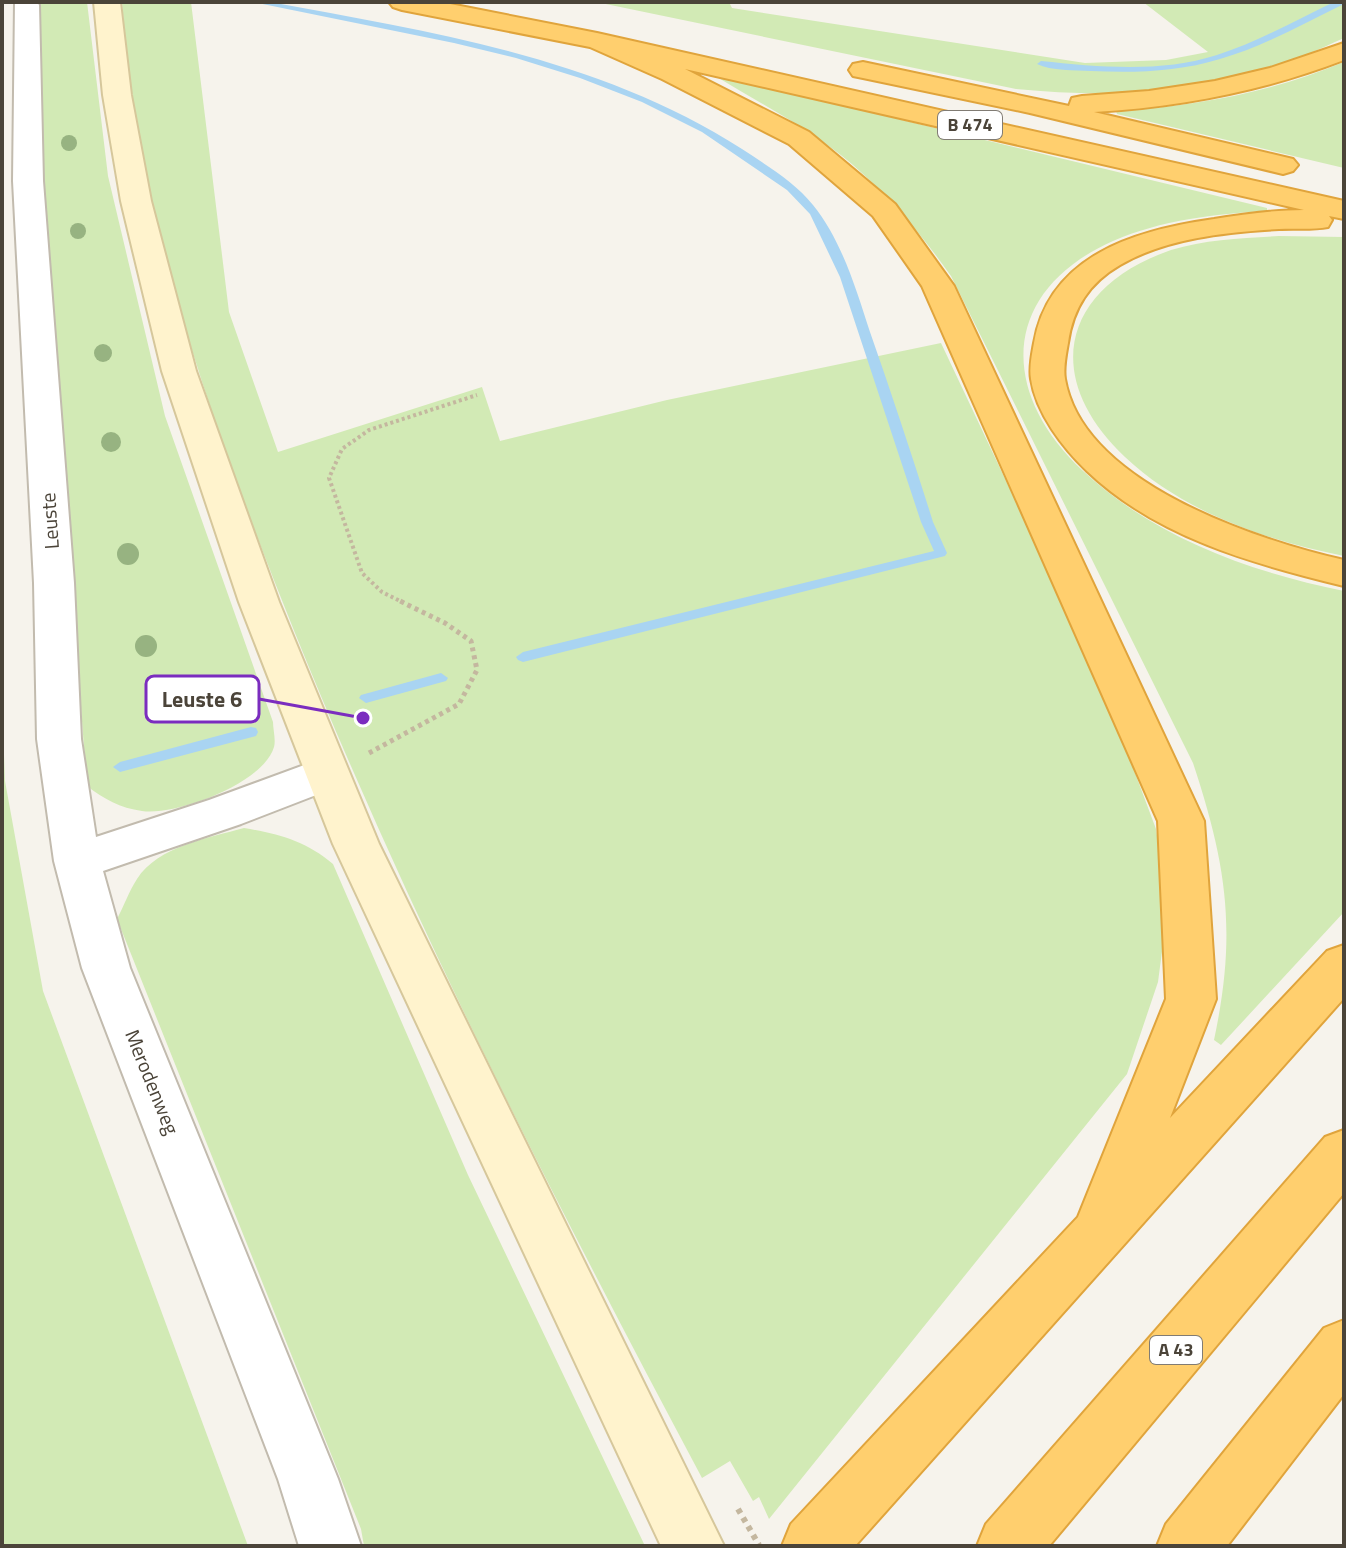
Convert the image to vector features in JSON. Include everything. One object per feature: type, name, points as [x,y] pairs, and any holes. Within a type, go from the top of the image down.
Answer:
[{"type":"highway","name":"B 474","points":[[402,2],[597,41],[1344,210]]},
{"type":"highway","points":[[527,2],[645,26]]},
{"type":"highway","points":[[597,41],[672,73],[799,138],[884,210],[938,286],[1181,821],[1191,999],[1100,1230]]},
{"type":"highway","points":[[1030,105],[1097,103],[1199,93],[1294,71],[1344,51]]},
{"type":"highway","name":"B 474","points":[[845,67],[1030,105],[1314,173]]},
{"type":"highway","points":[[1344,223],[1309,219],[1216,227],[1175,233],[1112,254],[1075,283],[1056,319],[1050,331],[1048,380],[1073,433],[1111,471],[1153,503],[1213,533],[1281,560],[1344,573]]},
{"type":"highway","points":[[813,1546],[1344,965]]},
{"type":"highway","name":"A 43","points":[[1008,1546],[1344,1154]]},
{"type":"highway","points":[[1188,1546],[1344,1348]]},
{"type":"main road","points":[[107,2],[117,95],[136,201],[179,371],[259,602],[362,859],[693,1546]]},
{"type":"street","name":"Leuste","points":[[26,5],[28,181],[54,583],[59,739],[77,861]]},
{"type":"street","points":[[77,861],[225,812],[326,773]]},
{"type":"street","name":"Merodenweg","points":[[77,861],[106,968],[291,1435],[330,1546]]},
{"type":"path","points":[[412,730],[459,704],[477,670],[471,641],[445,623],[382,592],[362,573],[329,478],[342,449],[369,430],[477,395]]},
{"type":"path","points":[[731,1497],[759,1546]]},
{"type":"green space","points":[[37,2],[87,2],[108,176],[165,416],[273,722],[274,747],[254,773],[217,794],[176,808],[134,810],[106,799],[87,786],[57,397],[43,175]]},
{"type":"green space","points":[[122,2],[191,2],[229,312],[278,452],[482,387],[500,441],[667,400],[941,343],[1101,682],[1156,829],[1168,906],[1158,982],[1127,1074],[769,1519],[759,1497],[753,1501],[730,1461],[702,1478],[488,1061],[340,742],[236,480],[184,324],[144,164]]},
{"type":"green space","points":[[596,2],[729,2],[732,8],[1085,63],[1166,60],[1208,52],[1143,2],[1344,2],[1344,38],[1279,65],[1208,84],[1144,92],[1048,92],[1016,89]]},
{"type":"green space","points":[[1344,62],[1344,168],[1117,114],[1116,111],[1175,106],[1260,90]]},
{"type":"green space","points":[[719,76],[1267,208],[1267,211],[1169,223],[1113,241],[1076,262],[1049,287],[1032,315],[1024,345],[1025,376],[1036,408],[1055,440],[1082,470],[1110,494],[1171,533],[1204,548],[1273,574],[1344,591],[1344,912],[1221,1045],[1214,1040],[1225,966],[1225,900],[1214,835],[1193,763],[951,276],[905,218],[853,165],[804,129]]},
{"type":"green space","points":[[1279,236],[1344,237],[1344,556],[1257,533],[1173,494],[1125,457],[1098,427],[1081,397],[1074,367],[1075,338],[1086,311],[1106,287],[1134,267],[1171,250],[1198,243]]},
{"type":"green space","points":[[2,701],[5,781],[43,991],[248,1546],[2,1546]]},
{"type":"green space","points":[[244,828],[292,840],[333,864],[468,1175],[645,1546],[364,1546],[361,1529],[117,919],[137,879],[158,859],[185,845]]},
{"type":"waterway","points":[[257,2],[388,26],[519,56],[645,100],[705,130],[798,194],[815,214],[845,277],[927,522],[941,553],[523,657]]},
{"type":"waterway","points":[[1041,64],[1141,69],[1200,62],[1254,44],[1341,2]]},
{"type":"waterway","points":[[366,698],[441,678]]},
{"type":"waterway","points":[[120,767],[251,732]]},
{"type":"place","name":"Leuste 6","points":[[363,718]]}]
